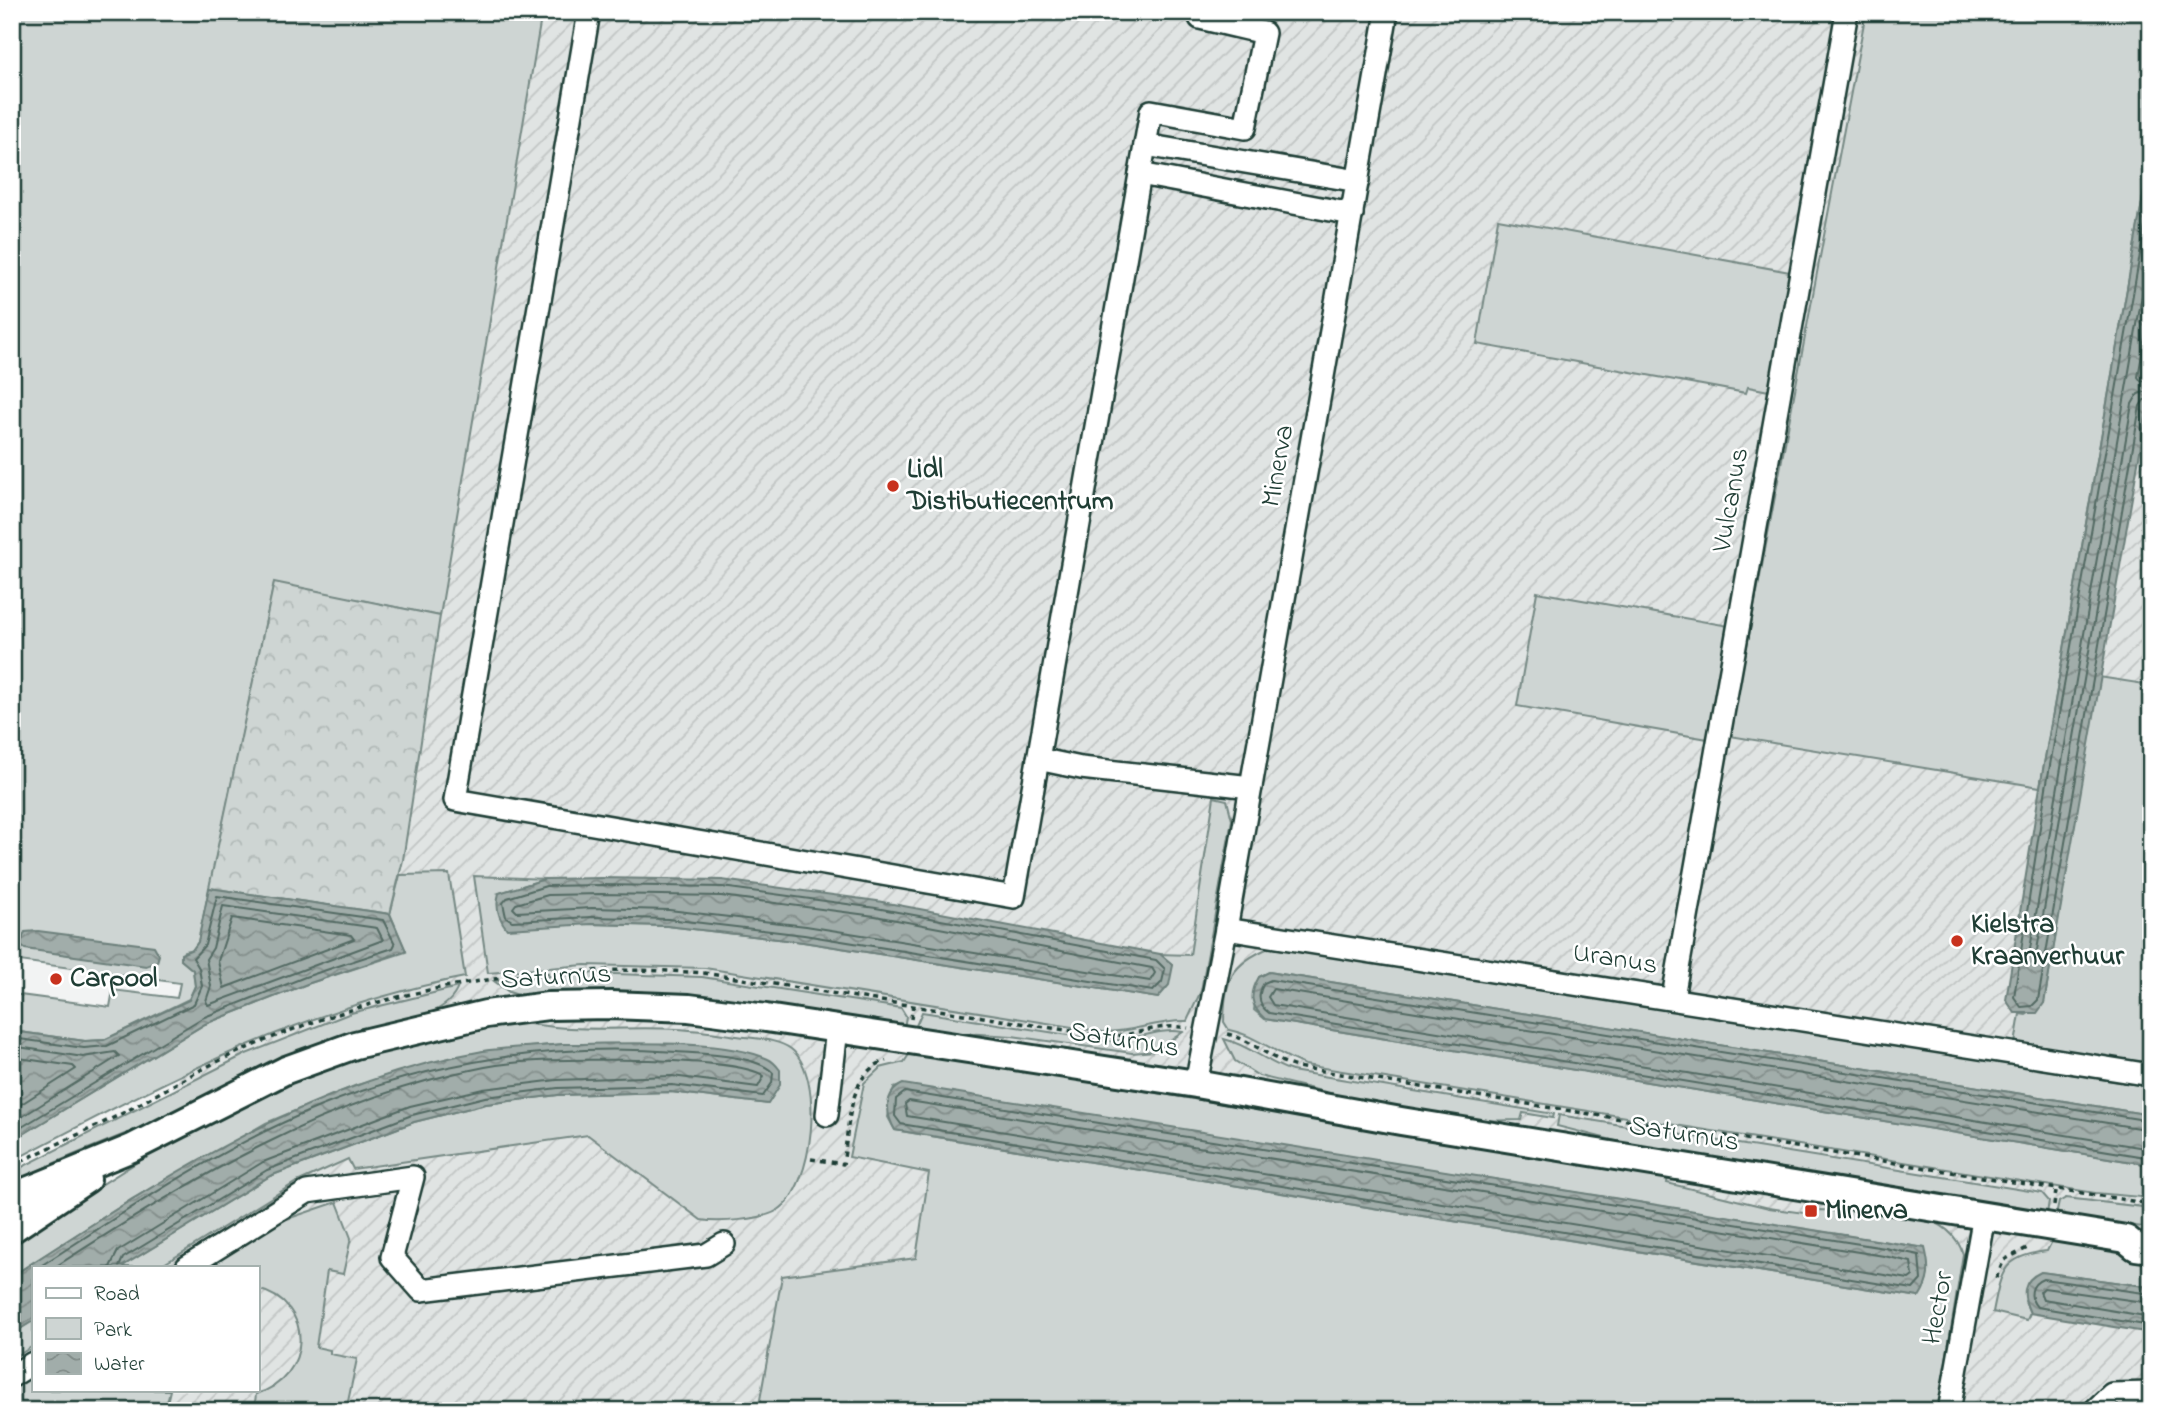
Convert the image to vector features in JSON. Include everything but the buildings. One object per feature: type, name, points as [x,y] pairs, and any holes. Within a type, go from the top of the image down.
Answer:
[{"type":"main road","name":"Saturnus","points":[[12,1197],[132,1148],[247,1087],[311,1060],[386,1036],[486,1014],[548,1006],[637,1006],[726,1012],[1196,1084],[1401,1121],[1984,1216],[2138,1236],[2136,1247],[2151,1249]]},
{"type":"main road","name":"Saturnus","points":[[12,1229],[132,1148]]},
{"type":"street","points":[[589,12],[455,800],[1014,897],[1151,111],[1245,128],[1264,33],[1200,18],[1201,12]]},
{"type":"street","name":"Minerva","points":[[1226,929],[1387,12]]},
{"type":"street","name":"Vulcanus","points":[[1673,997],[1847,12]]},
{"type":"street","points":[[1145,145],[1358,181]]},
{"type":"street","points":[[1140,174],[1352,214]]},
{"type":"street","points":[[1038,759],[1081,768],[1251,787]]},
{"type":"street","points":[[1196,1084],[1226,929]]},
{"type":"street","name":"Uranus","points":[[1226,929],[1673,997],[2151,1075]]},
{"type":"street","points":[[827,1115],[837,1029]]},
{"type":"street","points":[[189,1266],[307,1192],[413,1177],[392,1257],[421,1290],[706,1255],[724,1244]]},
{"type":"street","name":"Hector","points":[[1949,1411],[1984,1216]]},
{"type":"street","points":[[12,1376],[32,1364]]},
{"type":"street","points":[[2094,1411],[2112,1394],[2151,1393]]},
{"type":"path","points":[[1224,1034],[1246,1039],[1279,1062],[1297,1068],[2151,1204]]},
{"type":"path","points":[[811,1159],[843,1164],[859,1084],[875,1065],[892,1060]]},
{"type":"path","points":[[1993,1290],[2004,1260],[2018,1251],[2033,1247]]},
{"type":"shaded area","points":[[542,12],[2151,12],[2151,1411],[12,1411],[12,1312],[32,1300],[32,1392],[259,1392],[259,1266],[87,1266],[130,1239],[204,995],[209,888],[274,582],[440,615]]},
{"type":"green space","points":[[12,12],[542,12],[440,616],[274,583],[198,942],[193,949],[184,951],[181,960],[193,970],[195,986],[189,999],[104,1040],[85,1041],[12,1031],[12,994],[110,1007],[113,990],[177,998],[180,983],[12,960]]},
{"type":"green space","points":[[1866,12],[2151,12],[2151,151],[2040,787],[1730,736]]},
{"type":"green space","points":[[1498,219],[1790,272],[1769,391],[1748,387],[1746,393],[1477,344]]},
{"type":"green space","points":[[274,582],[440,616],[403,860],[390,914],[209,888]]},
{"type":"green space","points":[[1537,592],[1729,626],[1708,739],[1517,706]]},
{"type":"green space","points":[[2099,677],[2151,685],[2151,1065],[2015,1044],[2020,1014],[2026,1015],[2044,1003]]},
{"type":"green space","points":[[1214,797],[1227,800],[1232,820],[1201,991],[1187,1021],[1103,1032],[705,968],[585,965],[488,973],[474,876],[545,879],[499,893],[592,924],[667,926],[803,942],[1158,998],[1173,965],[1160,954],[1190,955]]},
{"type":"green space","points":[[449,874],[465,977],[345,1008],[288,1029],[177,1077],[12,1161],[12,1141],[205,1024],[307,984],[406,952],[390,914],[400,875]]},
{"type":"green space","points":[[1271,947],[1287,947],[2151,1087],[2151,1115],[1269,972],[1259,977],[1254,1010],[1265,1019],[2151,1165],[2151,1198],[2095,1193],[1305,1065],[1248,1036],[1229,1030],[1224,1022],[1226,995],[1232,975],[1246,960]]},
{"type":"green space","points":[[586,973],[702,977],[901,1008],[906,1016],[904,1029],[524,997],[509,992],[494,981]]},
{"type":"green space","points":[[458,987],[444,1006],[433,1012],[311,1048],[12,1184],[12,1172],[246,1054],[351,1013]]},
{"type":"green space","points":[[922,1012],[1106,1041],[1164,1031],[1183,1032],[1155,1051],[1132,1053],[1012,1036],[914,1030]]},
{"type":"green space","points":[[512,1022],[570,1028],[694,1030],[781,1044],[791,1049],[802,1062],[808,1082],[811,1131],[800,1179],[790,1198],[778,1210],[752,1218],[709,1221],[701,1220],[588,1135],[353,1169],[348,1159],[295,1183],[161,1266],[123,1266],[270,1176],[414,1122],[486,1104],[558,1095],[671,1092],[768,1104],[668,1045],[563,1044],[484,1051],[357,1085],[266,1123],[132,1199],[12,1276],[12,1242],[226,1110],[319,1069],[415,1043]]},
{"type":"green space","points":[[1224,1039],[1242,1045],[1292,1071],[1554,1114],[1553,1118],[1523,1113],[1521,1120],[1475,1121],[1371,1103],[1259,1076],[1235,1061]]},
{"type":"green space","points":[[910,1053],[1668,1176],[1667,1183],[1769,1208],[1818,1215],[1819,1210],[1879,1211],[1921,1217],[1939,1224],[1954,1236],[1963,1254],[1938,1411],[758,1411],[782,1276],[916,1258],[929,1173],[849,1157],[864,1083],[880,1068],[904,1062]],"holes":[[[903,1085],[1924,1248],[1928,1274],[1918,1297],[895,1130],[888,1117],[894,1088]]]},
{"type":"green space","points":[[1559,1115],[2042,1193],[2049,1201],[2047,1214],[1647,1149],[1557,1126]]},
{"type":"green space","points":[[2066,1198],[2151,1208],[2151,1228],[2056,1216],[2059,1202]]},
{"type":"green space","points":[[337,1202],[351,1238],[343,1274],[327,1271],[316,1347],[330,1350],[330,1354],[357,1359],[346,1411],[254,1411],[256,1394],[275,1385],[288,1373],[296,1357],[300,1341],[297,1324],[290,1309],[276,1297],[259,1290],[259,1266],[208,1266],[278,1222]]},
{"type":"green space","points":[[2053,1239],[2151,1255],[2151,1287],[2041,1272],[2025,1301],[2030,1313],[2027,1320],[1993,1312],[1998,1286],[2006,1268],[2021,1257],[2047,1251]]},
{"type":"green space","points":[[32,1322],[32,1347],[12,1359],[12,1334]]},
{"type":"green space","points":[[32,1378],[32,1392],[170,1392],[165,1411],[12,1410],[12,1390]]},
{"type":"water","points":[[2151,151],[2151,388],[2044,1003],[2037,1013],[2015,1013],[2006,1000],[2040,787]]},
{"type":"water","points":[[545,879],[722,880],[877,901],[1160,954],[1173,965],[1169,985],[1158,998],[803,942],[667,926],[592,924],[507,929],[501,921],[497,908],[499,893]]},
{"type":"water","points":[[209,888],[390,914],[406,951],[307,984],[205,1024],[12,1141],[12,1031],[85,1041],[104,1040],[189,1000],[195,986],[193,970],[181,960],[181,954],[193,949],[198,942]]},
{"type":"water","points":[[38,931],[154,946],[159,955],[157,962],[146,966],[25,949],[20,945],[25,932]]},
{"type":"water","points":[[1269,972],[2151,1115],[2151,1165],[1265,1019],[1256,1009],[1253,994],[1259,977]]},
{"type":"water","points":[[563,1044],[668,1044],[725,1048],[768,1059],[780,1070],[780,1085],[768,1104],[671,1092],[558,1095],[486,1104],[414,1122],[270,1176],[123,1266],[32,1266],[32,1322],[12,1334],[12,1276],[179,1171],[296,1110],[356,1085],[419,1065],[503,1049]]},
{"type":"water","points":[[903,1084],[1925,1248],[1927,1279],[1919,1297],[895,1130],[888,1111],[889,1099]]},
{"type":"water","points":[[2041,1272],[2151,1287],[2151,1333],[2030,1313],[2025,1289],[2030,1280]]},
{"type":"place","name":"Lidl Distibutiecentrum","points":[[893,486]]},
{"type":"place","name":"Kielstra Kraanverhuur","points":[[1957,941]]},
{"type":"place","name":"Carpool","points":[[56,979]]},
{"type":"place","name":"Minerva","points":[[1811,1211]]}]
